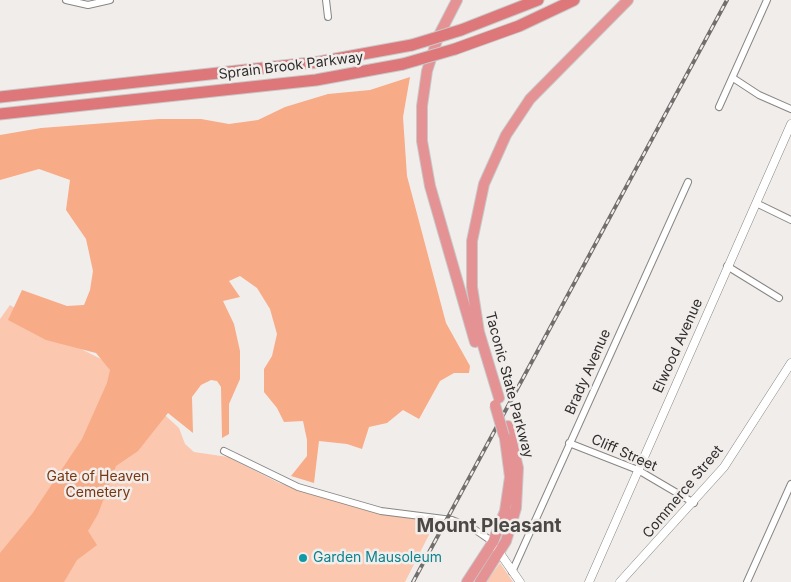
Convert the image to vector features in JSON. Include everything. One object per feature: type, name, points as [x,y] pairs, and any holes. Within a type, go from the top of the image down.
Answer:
[{"type":"highway","name":"Taconic State Parkway","points":[[458,0],[438,37],[427,71],[421,111],[423,152],[433,197],[518,468],[518,496],[512,525],[499,553],[480,582]]},
{"type":"highway","name":"Sprain Brook Parkway","points":[[0,97],[313,63],[412,45],[461,30],[538,0]]},
{"type":"highway","name":"Sprain Brook Parkway","points":[[0,114],[309,81],[403,64],[455,49],[519,26],[574,0]]},
{"type":"highway","name":"Taconic State Parkway","points":[[497,401],[479,332],[472,287],[472,240],[484,184],[503,140],[530,99],[628,0]]},
{"type":"highway","name":"Taconic State Parkway","points":[[467,582],[493,542],[504,516],[509,488],[509,459],[506,431]]},
{"type":"street","points":[[66,0],[88,5],[110,0]]},
{"type":"street","points":[[326,0],[328,17]]},
{"type":"street","points":[[719,107],[766,0]]},
{"type":"street","points":[[733,78],[759,94],[791,109]]},
{"type":"street","name":"Elwood Avenue","points":[[589,581],[791,124]]},
{"type":"street","name":"Brady Avenue","points":[[512,572],[688,182]]},
{"type":"street","points":[[756,203],[791,220]]},
{"type":"street","points":[[727,266],[779,298]]},
{"type":"street","name":"Commerce Street","points":[[620,582],[694,503],[724,467],[791,363]]},
{"type":"street","name":"Cliff Street","points":[[569,444],[638,470],[694,503]]},
{"type":"street","points":[[224,451],[298,487],[381,511],[431,516],[466,524],[493,542],[520,582]]},
{"type":"street","points":[[747,582],[791,484]]},
{"type":"green space","points":[[410,77],[403,117],[407,176],[446,323],[470,366],[469,373],[454,373],[440,381],[419,419],[403,410],[387,423],[369,427],[362,449],[347,444],[319,441],[314,483],[291,476],[307,456],[307,440],[303,421],[284,422],[277,408],[264,392],[264,369],[272,356],[277,334],[270,309],[257,288],[240,276],[229,281],[240,297],[223,301],[234,324],[240,351],[240,379],[229,404],[229,434],[222,438],[221,387],[217,381],[211,380],[201,385],[192,397],[193,433],[168,413],[138,451],[116,466],[98,514],[88,531],[97,545],[77,560],[64,582],[0,582],[0,553],[32,514],[82,439],[107,383],[110,370],[96,353],[46,340],[8,320],[22,290],[67,306],[84,305],[90,290],[93,271],[86,239],[66,210],[70,180],[39,169],[0,180],[0,135],[41,128],[159,119],[201,119],[229,124],[258,120],[285,107],[328,94],[370,90]]},
{"type":"green space","name":"Gate of Heaven Cemetery","points":[[10,305],[77,347],[107,362],[179,428],[185,444],[194,452],[228,457],[279,483],[372,512],[436,521],[405,582],[0,582],[0,319]]},
{"type":"green space","points":[[500,563],[513,582],[486,582]]},
{"type":"railway","points":[[413,582],[727,0]]},
{"type":"place","name":"Garden Mausoleum","points":[[303,558]]},
{"type":"district","name":"Mount Pleasant","points":[[489,526]]}]
